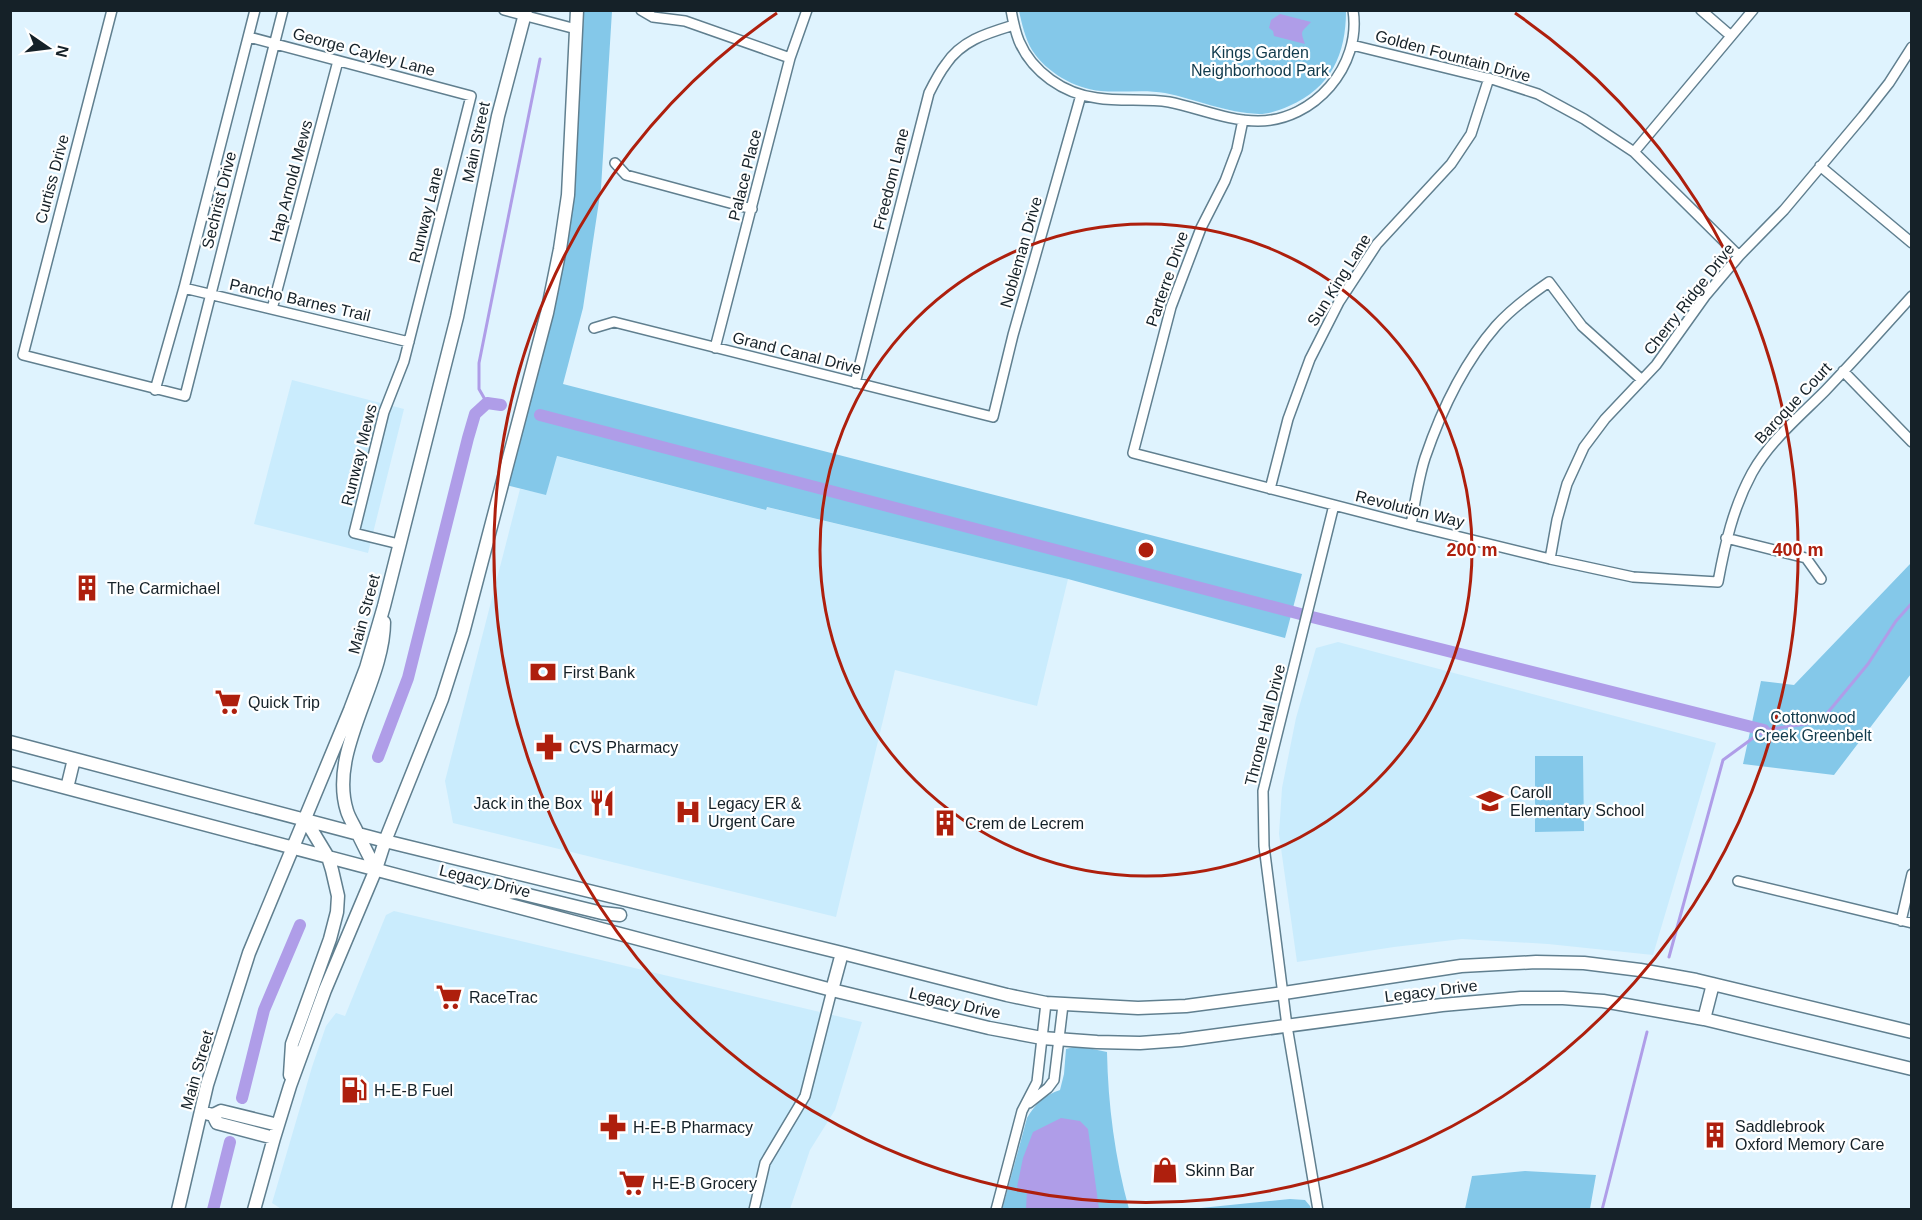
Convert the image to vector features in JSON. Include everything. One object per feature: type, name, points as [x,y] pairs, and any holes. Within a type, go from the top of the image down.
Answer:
[{"type":"main road","points":[[254,1209],[290,1086],[325,990],[376,869],[385,840],[442,699],[463,633],[547,313],[560,249],[568,195],[577,10]]},
{"type":"main road","name":"Main Street","points":[[178,1209],[207,1114],[207,1085],[249,953],[357,693],[384,606],[457,317],[498,116],[525,13]]},
{"type":"main road","points":[[376,869],[347,812],[344,778],[350,743],[384,639],[384,606]]},
{"type":"main road","name":"Legacy Drive","points":[[10,742],[385,840],[1046,1003],[1160,1008],[1284,993],[1461,966],[1536,962],[1584,963],[1640,970],[1713,984],[1911,1032]]},
{"type":"main road","points":[[67,788],[74,759]]},
{"type":"main road","name":"Legacy Drive","points":[[10,772],[293,849],[832,990],[989,1028],[1042,1038],[1140,1043],[1181,1040],[1442,1005],[1521,998],[1563,998],[1603,1001],[1704,1019],[1911,1069]]},
{"type":"main road","points":[[290,1086],[292,1044],[330,939],[337,912],[338,896],[328,857],[305,819]]},
{"type":"main road","points":[[476,896],[516,891],[602,913],[620,915]]},
{"type":"main road","points":[[614,933],[625,899]]},
{"type":"main road","points":[[832,990],[842,953]]},
{"type":"main road","points":[[1704,1019],[1713,984]]},
{"type":"main road","points":[[207,1114],[220,1111],[278,1125]]},
{"type":"main road","points":[[207,1114],[217,1123],[274,1138]]},
{"type":"street","name":"Curtiss Drive","points":[[112,10],[23,355],[155,390]]},
{"type":"street","name":"Sechrist Drive","points":[[255,10],[184,288],[155,390],[185,396],[283,10]]},
{"type":"street","points":[[504,10],[525,13],[576,29]]},
{"type":"street","points":[[641,10],[653,17],[685,21],[790,57]]},
{"type":"street","name":"Palace Place","points":[[715,348],[790,57],[807,10]]},
{"type":"street","points":[[1011,10],[1020,42],[1029,58],[1050,79],[1068,91],[1096,98],[1166,102],[1243,120],[1259,121],[1275,119],[1311,105],[1328,89],[1348,59],[1354,31],[1353,10]]},
{"type":"street","points":[[1701,10],[1731,36]]},
{"type":"street","points":[[1634,152],[1753,10]]},
{"type":"street","name":"Freedom Lane","points":[[855,383],[929,93],[947,62],[967,43],[986,33],[1014,25]]},
{"type":"street","name":"George Cayley Lane","points":[[249,37],[471,96]]},
{"type":"street","name":"Golden Fountain Drive","points":[[1352,45],[1489,78],[1538,94],[1584,119],[1634,152],[1739,256]]},
{"type":"street","name":"Cherry Ridge Drive","points":[[1550,559],[1567,484],[1584,447],[1605,419],[1656,365],[1706,295],[1739,256],[1784,210],[1889,83],[1911,47]]},
{"type":"street","name":"Hap Arnold Mews","points":[[272,309],[338,61]]},
{"type":"street","name":"Sun King Lane","points":[[1270,489],[1288,419],[1310,359],[1339,302],[1377,244],[1451,164],[1471,134],[1489,78]]},
{"type":"street","name":"Nobleman Drive","points":[[993,417],[1013,335],[1081,95]]},
{"type":"street","name":"Runway Lane","points":[[409,342],[471,96]]},
{"type":"street","name":"Parterre Drive","points":[[1133,453],[1171,307],[1201,228],[1225,181],[1237,149],[1243,120]]},
{"type":"street","points":[[615,163],[626,176],[752,209]]},
{"type":"street","points":[[1820,166],[1911,243]]},
{"type":"street","points":[[1411,525],[1425,460],[1443,412],[1465,367],[1497,325],[1526,298],[1549,282],[1582,326],[1642,380]]},
{"type":"street","name":"Pancho Barnes Trail","points":[[184,288],[409,342]]},
{"type":"street","name":"Baroque Court","points":[[1718,582],[1726,538],[1753,472],[1779,436],[1844,371],[1911,296]]},
{"type":"street","name":"Grand Canal Drive","points":[[594,328],[614,322],[993,417]]},
{"type":"street","name":"Runway Mews","points":[[399,544],[354,532],[384,412],[402,368],[409,342]]},
{"type":"street","points":[[1844,371],[1911,442]]},
{"type":"street","name":"Revolution Way","points":[[1133,453],[1334,506],[1550,559],[1633,577],[1718,582]]},
{"type":"street","name":"Throne Hall Drive","points":[[1318,1209],[1287,1026],[1264,846],[1263,791],[1334,506]]},
{"type":"street","points":[[1726,538],[1806,558],[1821,579]]},
{"type":"street","points":[[1901,921],[1911,874]]},
{"type":"street","points":[[1738,881],[1911,923]]},
{"type":"street","points":[[754,1209],[765,1163],[805,1096],[832,990]]},
{"type":"street","points":[[996,1209],[1022,1111],[1037,1082],[1046,1003]]},
{"type":"street","points":[[1022,1111],[1053,1083],[1063,1005]]},
{"type":"shaded area","points":[[1280,14],[1311,22],[1302,32],[1305,44],[1274,36],[1273,31],[1269,28],[1271,20]]},
{"type":"shaded area","points":[[292,380],[404,409],[368,553],[254,524]]},
{"type":"shaded area","points":[[556,456],[765,510],[766,507],[1068,579],[1037,706],[895,670],[836,917],[453,823],[445,781],[520,489],[546,494]]},
{"type":"shaded area","name":"Caroll Elementary School","points":[[1338,642],[1716,743],[1653,955],[1548,944],[1462,939],[1297,962],[1279,834],[1282,788],[1296,718],[1316,648]]},
{"type":"shaded area","points":[[394,911],[862,1022],[835,1110],[810,1150],[790,1209],[283,1210],[272,1203],[326,1026],[336,1013],[345,1016],[386,915]]},
{"type":"shaded area","points":[[1061,1118],[1080,1121],[1088,1129],[1099,1209],[1026,1209],[1027,1191],[1017,1187],[1023,1158],[1033,1132]]},
{"type":"green space","points":[[581,11],[612,11],[601,188],[583,308],[563,384],[1302,574],[1285,638],[1068,579],[767,507],[766,510],[557,456],[546,495],[506,485],[554,300]]},
{"type":"green space","name":"Kings Garden Neighborhood Park","points":[[1019,11],[1346,11],[1339,55],[1333,68],[1316,90],[1289,106],[1259,114],[1223,108],[1165,93],[1091,90],[1071,83],[1053,72],[1032,50]]},
{"type":"green space","name":"Cottonwood Creek Greenbelt","points":[[1911,563],[1911,674],[1834,775],[1743,764],[1761,681],[1794,685]]},
{"type":"green space","points":[[1535,756],[1583,756],[1584,831],[1535,832]]},
{"type":"green space","points":[[1078,1046],[1107,1052],[1113,1131],[1129,1209],[1002,1210],[1027,1118],[1041,1101],[1060,1090],[1066,1049]]},
{"type":"green space","points":[[1525,1171],[1596,1175],[1590,1209],[1465,1209],[1472,1176]]},
{"type":"green space","points":[[1290,1199],[1305,1200],[1311,1209],[1191,1209]]},
{"type":"waterway","points":[[487,403],[479,389],[479,363],[540,59]]},
{"type":"waterway","points":[[378,757],[408,678],[475,414],[487,403],[501,405]]},
{"type":"waterway","points":[[540,415],[1308,616],[1764,730]]},
{"type":"waterway","points":[[1669,957],[1723,760],[1764,730],[1820,722],[1868,664],[1896,621],[1912,603]]},
{"type":"waterway","points":[[242,1098],[264,1010],[300,925]]},
{"type":"waterway","points":[[1602,1210],[1647,1032]]},
{"type":"waterway","points":[[213,1210],[230,1142]]},
{"type":"place","name":"The Carmichael","points":[[87,588]]},
{"type":"place","name":"First Bank","points":[[543,672]]},
{"type":"place","name":"Quick Trip","points":[[228,702]]},
{"type":"place","name":"CVS Pharmacy","points":[[549,747]]},
{"type":"place","name":"Caroll Elementary School","points":[[1490,801]]},
{"type":"place","name":"Jack in the Box","points":[[602,803]]},
{"type":"place","name":"Legacy ER & Urgent Care","points":[[688,812]]},
{"type":"place","name":"Crem de Lecrem","points":[[945,823]]},
{"type":"place","name":"RaceTrac","points":[[449,997]]},
{"type":"place","name":"H-E-B Fuel","points":[[354,1090]]},
{"type":"place","name":"H-E-B Pharmacy","points":[[613,1127]]},
{"type":"place","name":"Saddlebrook Oxford Memory Care","points":[[1715,1135]]},
{"type":"place","name":"Skinn Bar","points":[[1165,1170]]},
{"type":"place","name":"H-E-B Grocery","points":[[632,1183]]}]
